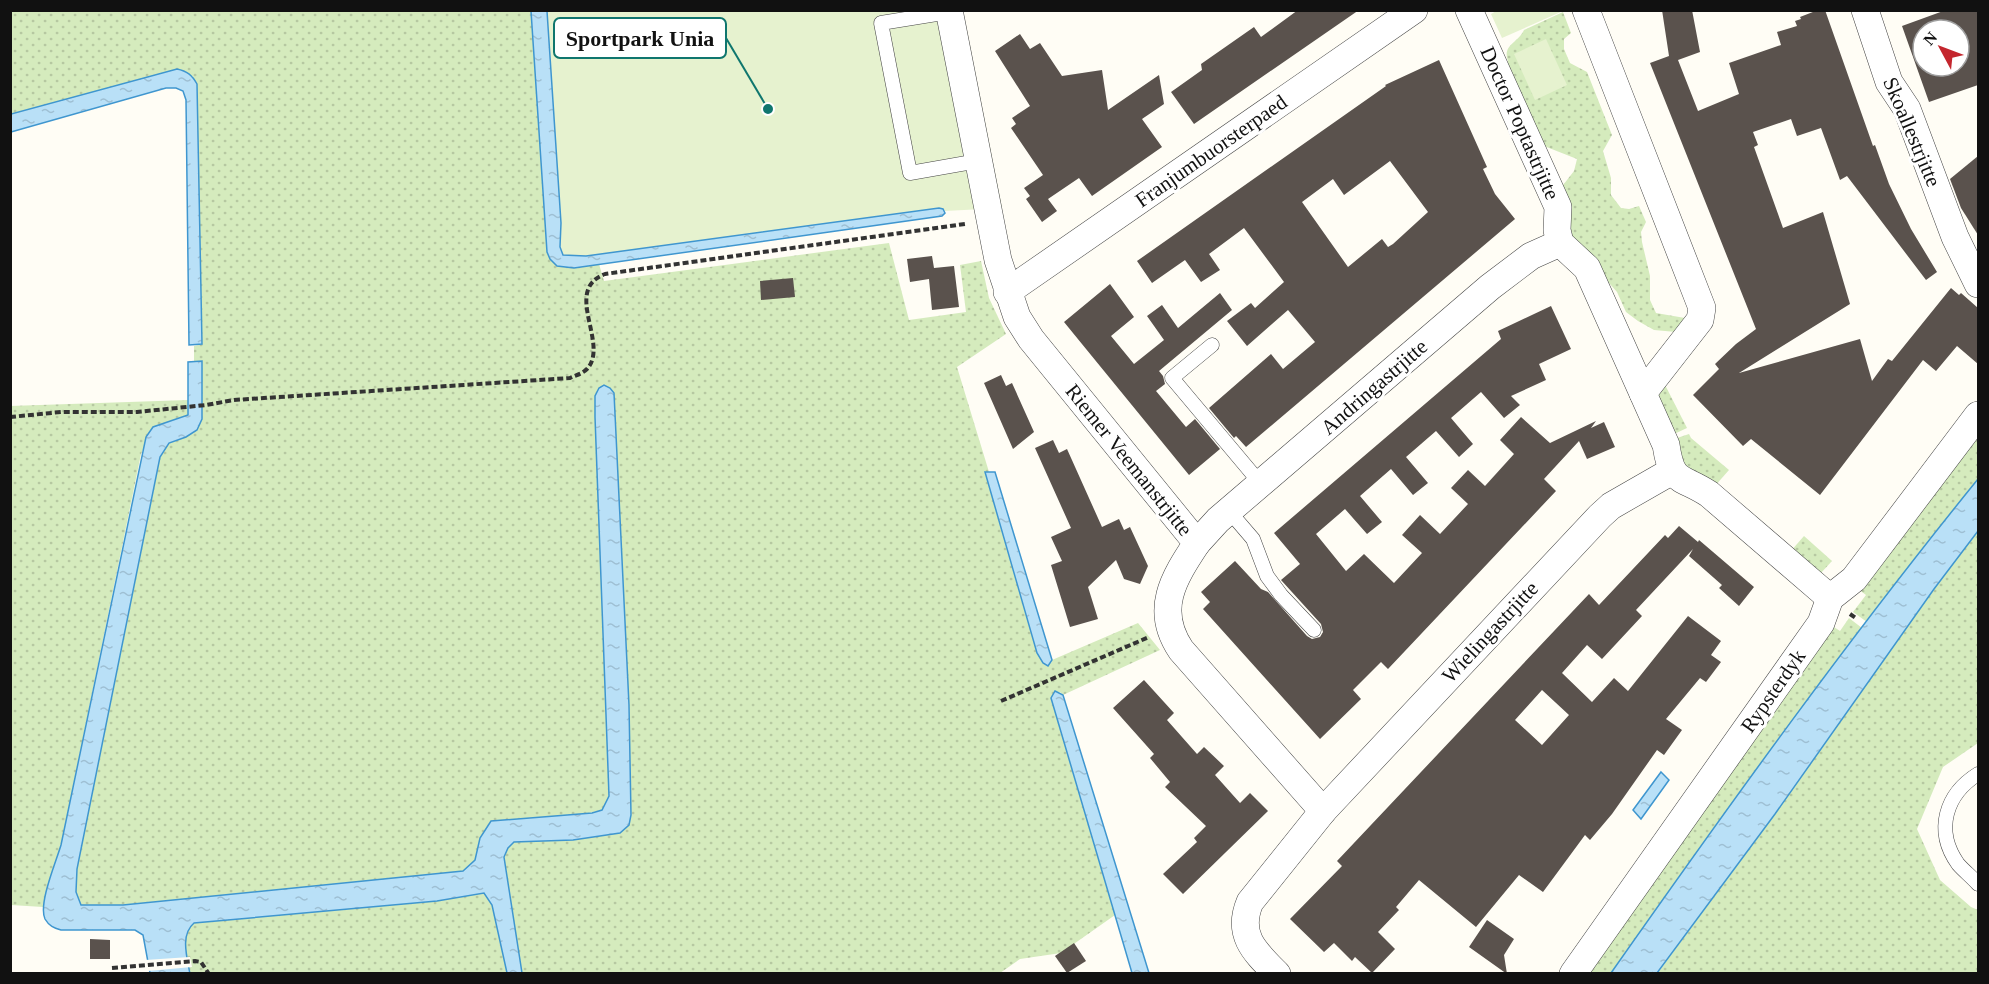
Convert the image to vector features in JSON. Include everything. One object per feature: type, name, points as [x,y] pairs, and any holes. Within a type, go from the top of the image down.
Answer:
[{"type":"street","name":"Franjumbuorsterpaed","points":[[1007,292],[1414,10]]},
{"type":"street","name":"Doctor Poptastrjitte","points":[[1469,10],[1558,207],[1557,230],[1560,243]]},
{"type":"street","points":[[1586,10],[1702,308],[1700,320],[1643,393]]},
{"type":"street","name":"Skoallestrjitte","points":[[1865,10],[1889,82],[1907,109],[1951,227],[1978,284]]},
{"type":"street","name":"Riemer Veemanstrjitte","points":[[949,11],[990,220],[1007,292],[1017,317],[1031,339],[1197,543],[1185,561],[1168,599],[1169,629]]},
{"type":"street","points":[[1560,243],[1587,268],[1666,445],[1672,471],[1687,484],[1698,486],[1709,494],[1830,598],[1854,579],[1978,415]]},
{"type":"street","name":"Andringastrjitte","points":[[1197,543],[1229,511],[1490,287],[1531,256],[1560,243]]},
{"type":"street","name":"Wielingastrjitte","points":[[1323,811],[1600,516],[1611,506],[1672,471]]},
{"type":"street","name":"Rypsterdyk","points":[[1573,974],[1821,623],[1830,598]]},
{"type":"street","points":[[1169,629],[1181,650],[1323,811],[1250,902],[1245,915],[1245,929],[1250,943],[1258,955],[1277,974]]},
{"type":"lane","points":[[949,11],[881,23],[910,173],[978,161]]},
{"type":"lane","points":[[1212,345],[1172,378],[1261,484]]},
{"type":"lane","points":[[1229,511],[1253,539],[1267,576],[1281,595],[1314,630]]},
{"type":"lane","points":[[1978,774],[1964,783],[1950,802],[1945,826],[1948,844],[1958,864],[1978,884]]},
{"type":"path","points":[[10,417],[61,412],[137,412],[186,408],[234,400],[570,378],[581,374],[591,363],[593,350],[586,301],[587,290],[592,281],[605,273],[990,220]]},
{"type":"path","points":[[1000,701],[1169,629]]},
{"type":"path","points":[[112,968],[195,961],[201,962],[209,974]]},
{"type":"green space","points":[[1498,10],[1563,11],[1502,38],[1491,14]]},
{"type":"green space","points":[[10,11],[531,11],[547,252],[574,268],[599,264],[604,281],[889,243],[909,320],[966,312],[960,265],[981,261],[989,298],[1006,334],[957,367],[989,472],[985,472],[1051,663],[1052,660],[1138,623],[1160,650],[1063,695],[1060,692],[1051,698],[1115,915],[1061,953],[1020,959],[1000,973],[522,973],[504,857],[508,848],[514,842],[572,840],[619,833],[631,815],[629,705],[614,393],[609,796],[602,810],[480,838],[475,860],[463,871],[123,905],[81,905],[76,892],[77,869],[160,457],[169,443],[186,437],[202,419],[202,362],[194,362],[194,346],[202,344],[193,76],[11,114]]},
{"type":"green space","points":[[547,11],[963,11],[1002,208],[945,211],[939,208],[586,256],[563,255],[560,247],[561,223]]},
{"type":"green space","points":[[1563,12],[1571,33],[1564,39],[1564,49],[1570,63],[1587,72],[1612,135],[1603,151],[1611,178],[1611,195],[1621,208],[1629,209],[1639,206],[1646,222],[1641,232],[1650,276],[1650,300],[1656,313],[1685,318],[1676,332],[1654,330],[1626,312],[1617,292],[1609,283],[1604,284],[1574,245],[1560,189],[1574,171],[1577,159],[1539,144],[1505,68],[1508,61],[1507,51],[1524,30]]},
{"type":"green space","points":[[1546,39],[1567,85],[1535,100],[1514,54]]},
{"type":"green space","points":[[1662,379],[1687,428],[1672,435],[1656,388]]},
{"type":"green space","points":[[188,400],[188,415],[154,427],[141,454],[61,845],[43,907],[11,905],[10,406]]},
{"type":"green space","points":[[1978,430],[1978,479],[1867,622],[1853,612],[1866,595],[1858,589]]},
{"type":"green space","points":[[1689,434],[1729,470],[1714,487],[1686,473],[1674,439]]},
{"type":"green space","points":[[1978,531],[1978,743],[1943,767],[1917,829],[1940,880],[1971,907],[1978,910],[1978,973],[1657,974],[1775,814],[1934,589]]},
{"type":"green space","points":[[1804,536],[1832,561],[1820,574],[1790,552]]},
{"type":"green space","points":[[1849,618],[1862,628],[1611,973],[1584,974],[1831,625],[1840,631]]},
{"type":"green space","points":[[485,893],[492,905],[507,973],[190,973],[186,940],[194,923],[437,901]]},
{"type":"water","points":[[531,11],[547,11],[561,223],[560,247],[563,255],[586,256],[939,208],[945,213],[942,216],[574,268],[557,266],[547,252]]},
{"type":"water","points":[[177,69],[189,74],[197,84],[202,344],[189,345],[186,100],[183,91],[166,88],[11,132],[11,114]]},
{"type":"water","points":[[202,361],[202,419],[197,430],[169,443],[160,457],[77,869],[76,892],[81,905],[123,905],[463,871],[475,860],[480,838],[491,821],[592,813],[602,810],[609,796],[595,396],[599,388],[604,385],[614,393],[629,705],[631,815],[629,825],[620,833],[573,840],[514,842],[508,848],[504,857],[522,973],[507,973],[492,905],[484,893],[437,901],[194,923],[186,940],[190,974],[150,973],[143,935],[135,930],[61,930],[52,926],[45,919],[43,912],[46,893],[61,845],[146,437],[153,427],[188,415],[188,362]]},
{"type":"water","points":[[985,472],[995,472],[1052,660],[1048,666],[1043,663],[1037,653]]},
{"type":"water","points":[[1978,479],[1978,531],[1934,589],[1775,814],[1657,973],[1611,973],[1790,723]]},
{"type":"water","points":[[1055,691],[1063,695],[1149,973],[1132,973],[1051,698]]},
{"type":"water","points":[[1661,772],[1669,780],[1641,819],[1633,810]]},
{"type":"pier","points":[[190,957],[192,967],[148,971],[145,960]]},
{"type":"building","points":[[1298,10],[1359,10],[1194,124],[1171,92],[1202,70],[1201,64],[1254,27],[1261,37]]},
{"type":"building","points":[[1662,10],[1692,10],[1700,52],[1678,60],[1698,111],[1739,94],[1729,63],[1781,45],[1777,32],[1797,26],[1795,21],[1801,19],[1800,17],[1818,10],[1825,10],[1873,146],[1875,145],[1889,184],[1911,229],[1937,272],[1926,280],[1847,176],[1840,180],[1821,128],[1797,136],[1791,119],[1753,132],[1758,145],[1754,147],[1783,228],[1823,212],[1850,304],[1739,373],[1860,339],[1872,381],[1888,359],[1892,361],[1951,288],[1959,295],[1961,293],[1978,308],[1978,364],[1957,346],[1936,371],[1923,360],[1820,495],[1751,439],[1743,446],[1693,395],[1719,369],[1715,364],[1756,329],[1650,63],[1669,56]]},
{"type":"building","points":[[1946,10],[1978,10],[1978,85],[1929,102],[1920,78],[1971,78],[1971,18],[1924,18]]},
{"type":"building","points":[[1911,23],[1911,51],[1902,26]]},
{"type":"building","points":[[1020,34],[1030,49],[1040,43],[1062,76],[1102,70],[1108,110],[1159,75],[1164,104],[1142,119],[1162,147],[1092,196],[1079,178],[1048,199],[1057,211],[1042,222],[1026,199],[1030,196],[1024,188],[1043,175],[1011,128],[1016,124],[1012,118],[1030,106],[995,51]]},
{"type":"building","points":[[1439,60],[1487,167],[1483,169],[1495,194],[1515,219],[1246,447],[1236,436],[1234,438],[1209,408],[1271,354],[1283,369],[1315,342],[1288,310],[1247,346],[1227,321],[1251,303],[1255,308],[1284,282],[1244,228],[1209,254],[1220,270],[1201,282],[1185,260],[1152,283],[1137,261],[1385,85]],"holes":[[[1390,161],[1428,212],[1393,244],[1388,247],[1382,239],[1348,267],[1302,202],[1333,179],[1344,195]]]},
{"type":"building","points":[[1978,156],[1978,235],[1961,208],[1950,179]]},
{"type":"building","points":[[932,256],[934,268],[954,266],[959,307],[932,310],[929,279],[910,282],[907,259]]},
{"type":"building","points":[[793,278],[795,297],[761,300],[760,281]]},
{"type":"building","points":[[1110,284],[1134,317],[1111,336],[1134,364],[1164,340],[1147,316],[1162,305],[1178,328],[1220,293],[1232,310],[1159,371],[1165,384],[1156,391],[1186,427],[1195,419],[1220,449],[1189,475],[1064,322]]},
{"type":"building","points":[[1551,306],[1571,349],[1539,364],[1546,380],[1511,396],[1520,405],[1504,418],[1481,392],[1451,418],[1473,444],[1459,457],[1436,431],[1406,457],[1428,483],[1413,495],[1391,469],[1360,496],[1382,522],[1367,534],[1345,509],[1316,534],[1346,571],[1364,554],[1394,583],[1422,553],[1402,535],[1420,515],[1440,534],[1468,504],[1451,488],[1468,470],[1485,486],[1514,454],[1500,440],[1521,417],[1550,443],[1596,421],[1591,428],[1604,422],[1615,447],[1587,459],[1579,441],[1544,479],[1556,491],[1388,669],[1381,662],[1353,690],[1361,699],[1320,739],[1203,609],[1210,602],[1201,592],[1235,561],[1261,589],[1268,592],[1307,636],[1312,639],[1320,637],[1323,632],[1321,624],[1281,580],[1300,564],[1274,533],[1501,339],[1498,331]]},
{"type":"building","points":[[1001,375],[1006,386],[1012,383],[1034,432],[1013,449],[984,383]]},
{"type":"building","points":[[1053,440],[1059,453],[1067,449],[1102,527],[1119,519],[1124,530],[1130,527],[1148,566],[1140,584],[1124,579],[1116,560],[1088,587],[1098,619],[1070,627],[1051,565],[1062,561],[1051,537],[1071,528],[1035,448]]},
{"type":"building","points":[[1679,526],[1754,587],[1739,606],[1719,588],[1722,585],[1689,556],[1693,549],[1636,610],[1642,616],[1602,659],[1587,645],[1562,673],[1592,702],[1614,678],[1628,691],[1688,616],[1721,641],[1711,655],[1721,662],[1706,682],[1700,678],[1666,719],[1682,730],[1664,755],[1657,750],[1612,814],[1590,840],[1585,835],[1543,892],[1519,875],[1476,927],[1419,880],[1396,907],[1399,910],[1378,932],[1395,949],[1372,973],[1355,957],[1352,961],[1334,943],[1324,952],[1290,919],[1342,866],[1337,861],[1589,594],[1599,605],[1665,535],[1668,538]],"holes":[[[1542,690],[1569,715],[1542,745],[1515,720]]]},
{"type":"building","points":[[1144,680],[1174,713],[1167,720],[1197,754],[1204,747],[1224,766],[1215,775],[1240,803],[1250,793],[1268,811],[1183,894],[1163,874],[1197,842],[1194,838],[1206,826],[1165,787],[1170,782],[1150,758],[1154,754],[1113,708]]},
{"type":"building","points":[[1487,920],[1514,939],[1504,955],[1507,974],[1469,947]]},
{"type":"building","points":[[90,939],[110,940],[110,959],[90,959]]},
{"type":"building","points":[[1074,943],[1086,961],[1067,973],[1055,956]]},
{"type":"place","name":"Sportpark Unia","points":[[768,109]]}]
